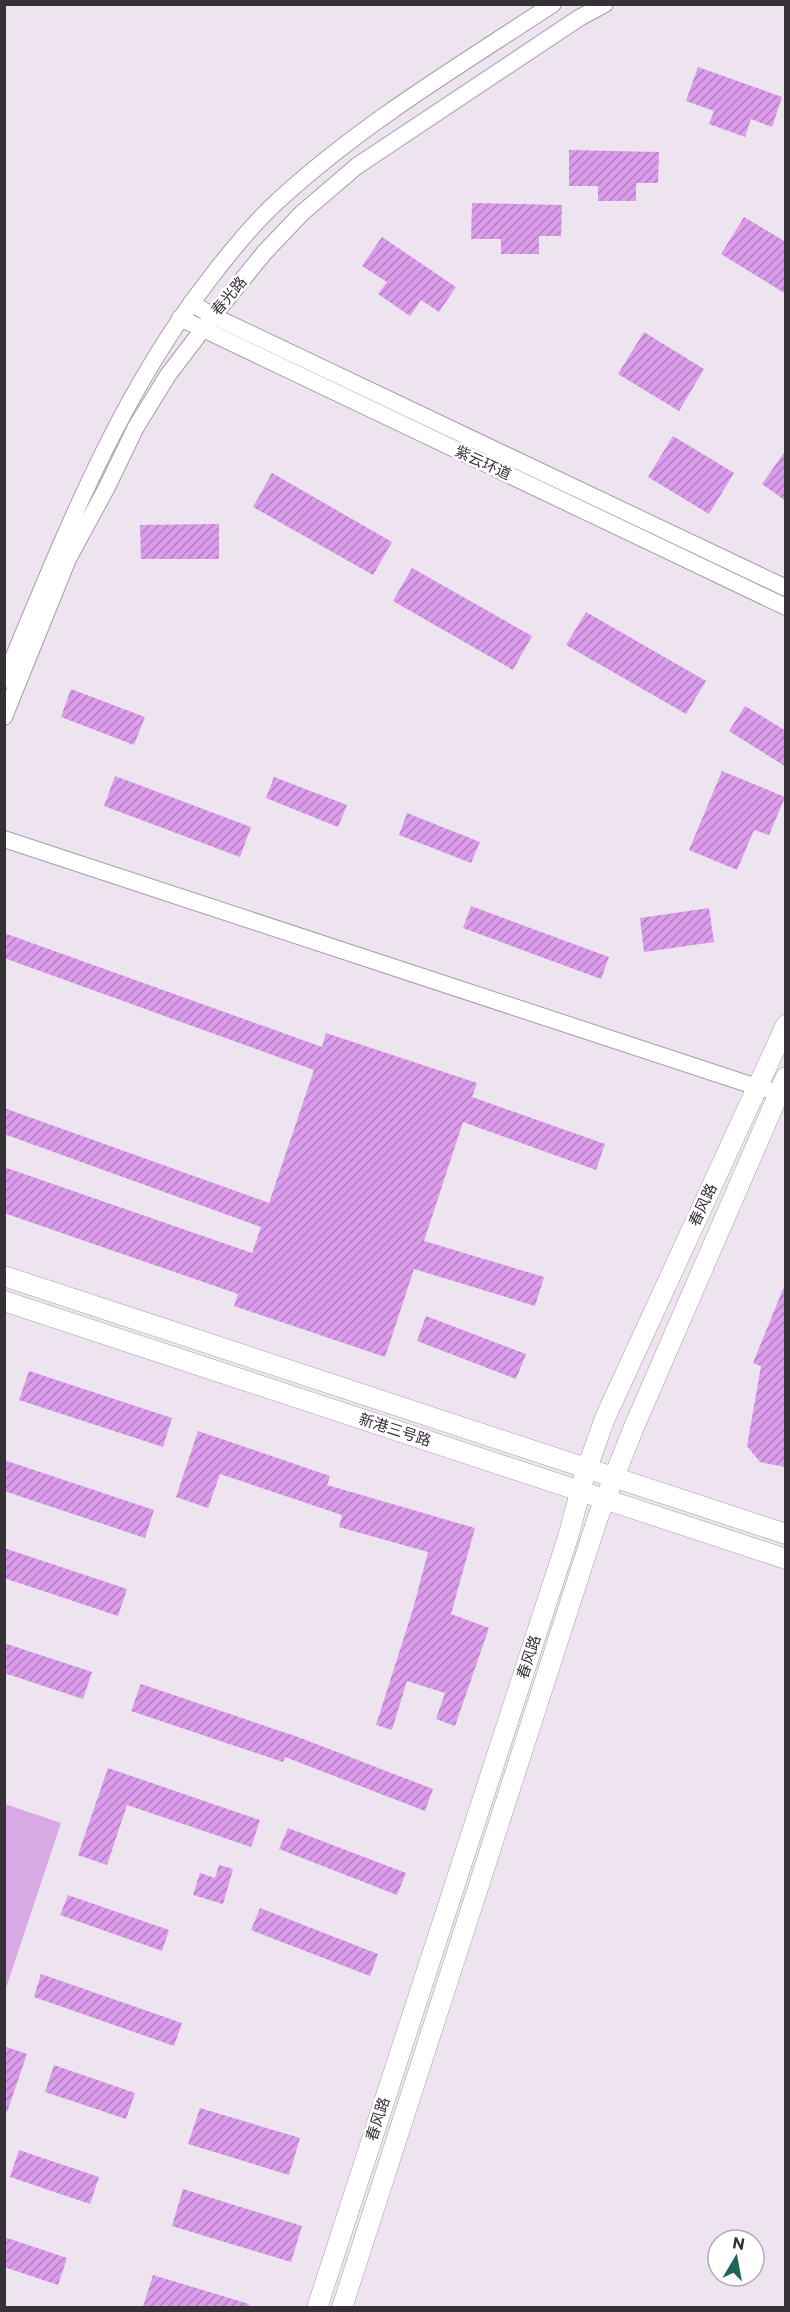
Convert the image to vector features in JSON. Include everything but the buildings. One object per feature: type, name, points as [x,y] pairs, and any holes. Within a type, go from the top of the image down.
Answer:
[{"type":"main road","name":"春风路","points":[[342,2307],[589,1544],[605,1418],[786,1025]]},
{"type":"main road","name":"春风路","points":[[317,2307],[568,1537],[596,1483],[634,1426],[783,1088]]},
{"type":"main road","name":"新港三号路","points":[[4,1276],[532,1450],[596,1483],[648,1514],[786,1559]]},
{"type":"main road","name":"新港三号路","points":[[4,1301],[520,1471],[596,1483]]},
{"type":"main road","points":[[532,1450],[565,1454],[579,1450],[605,1418]]},
{"type":"main road","points":[[596,1483],[659,1492],[786,1534]]},
{"type":"main road","points":[[589,1544],[601,1527],[614,1517],[633,1512],[648,1514]]},
{"type":"street","name":"春光路","points":[[4,680],[95,469],[149,365],[191,303],[240,241],[263,216],[333,153],[388,112],[553,4]]},
{"type":"street","name":"春光路","points":[[4,717],[68,559],[136,427],[168,375],[264,254],[302,213],[357,166],[579,18],[605,4]]},
{"type":"street","name":"紫云环道","points":[[191,303],[213,316],[786,588]]},
{"type":"street","name":"紫云环道","points":[[180,318],[786,607]]},
{"type":"street","points":[[4,839],[757,1087],[783,1088]]},
{"type":"shaded area","points":[[4,1804],[61,1823],[5,1991]]}]
